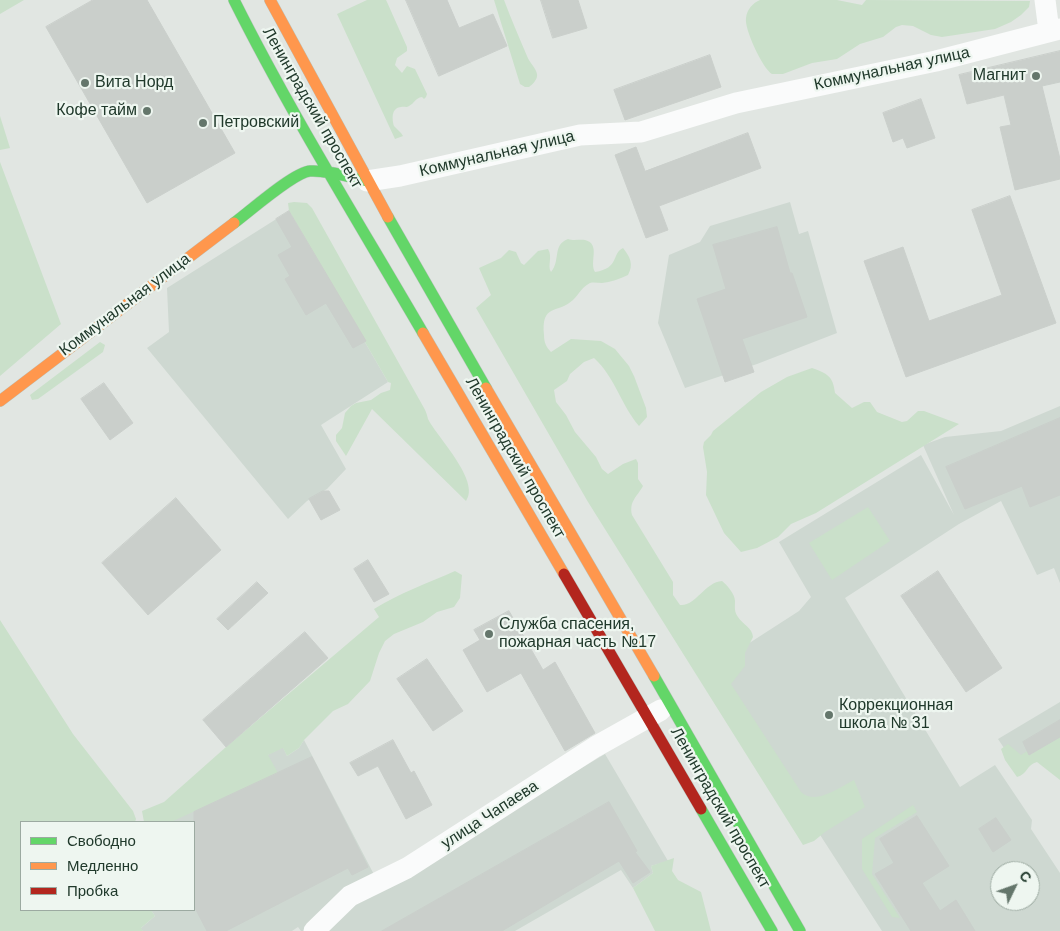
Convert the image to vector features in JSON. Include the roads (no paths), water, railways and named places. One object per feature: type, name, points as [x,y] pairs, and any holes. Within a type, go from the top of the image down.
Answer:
[{"type":"main road","name":"Ленинградский проспект","points":[[234,0],[251,34],[330,172],[585,583],[671,704],[771,884],[800,931]]},
{"type":"main road","name":"Ленинградский проспект","points":[[270,0],[585,583],[648,717],[772,931]]},
{"type":"main road","name":"Коммунальная улица","points":[[0,401],[291,180],[308,171],[330,172],[367,181]]},
{"type":"street","points":[[1045,0],[1054,30]]},
{"type":"street","name":"Коммунальная улица","points":[[367,181],[400,176],[580,135],[641,132],[736,102],[936,61],[1054,30]]},
{"type":"street","name":"улица Чапаева","points":[[314,931],[350,896],[407,868],[595,747],[671,704]]},
{"type":"place","name":"Магнит","points":[[1036,76]]},
{"type":"place","name":"Вита Норд","points":[[85,83]]},
{"type":"place","name":"Кофе тайм","points":[[147,111]]},
{"type":"place","name":"Петровский","points":[[203,123]]},
{"type":"place","name":"Служба спасения, пожарная часть №17","points":[[489,634]]},
{"type":"place","name":"Коррекционная школа № 31","points":[[829,715]]}]
